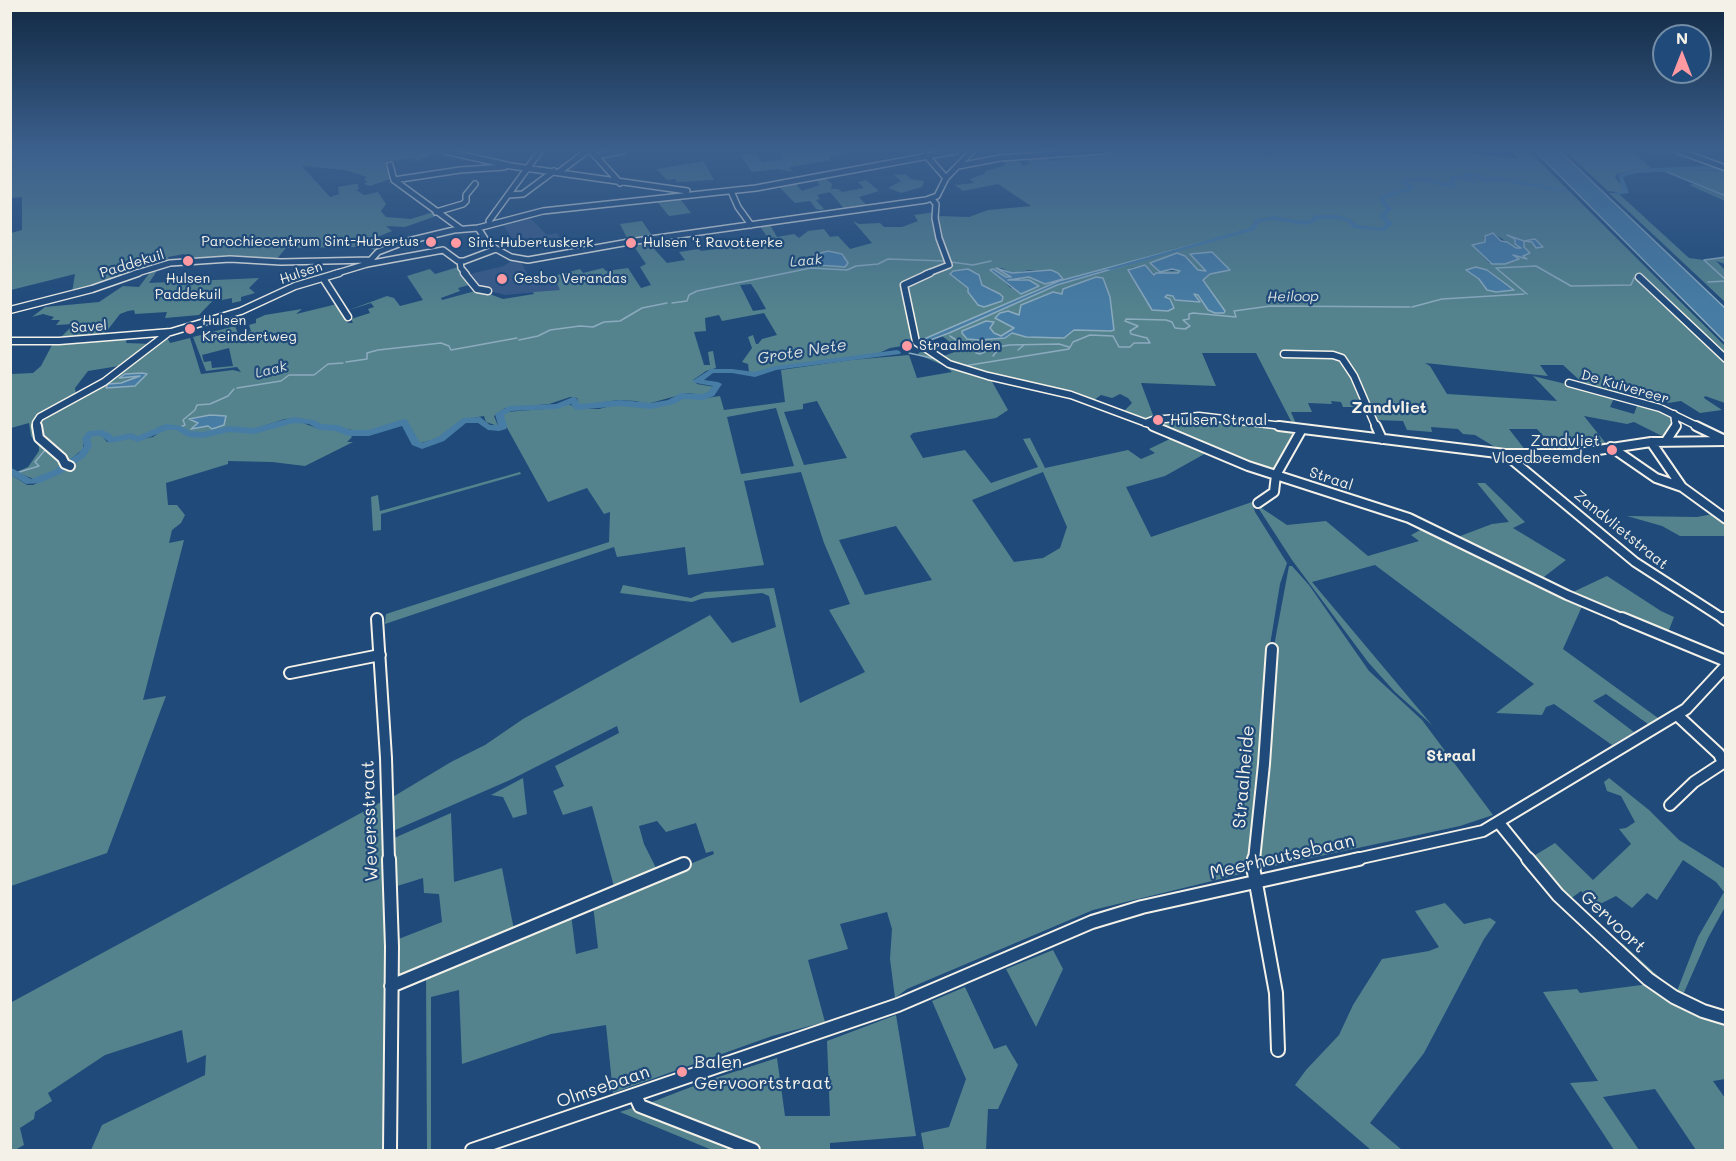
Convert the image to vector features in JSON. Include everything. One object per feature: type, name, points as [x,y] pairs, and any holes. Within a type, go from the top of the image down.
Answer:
[{"type":"street","points":[[427,205],[460,229]]},
{"type":"street","points":[[436,212],[459,205]]},
{"type":"street","points":[[490,224],[489,221],[501,205]]},
{"type":"street","points":[[369,262],[377,253],[395,245],[557,209],[592,205]]},
{"type":"street","points":[[737,205],[751,225]]},
{"type":"street","points":[[478,228],[487,244],[514,258],[533,259],[629,242],[889,205]]},
{"type":"street","name":"Straal","points":[[936,205],[935,218],[939,238],[949,265],[904,285],[918,344],[958,368],[1056,390],[1145,423],[1235,462],[1409,518],[1567,596],[1725,661]]},
{"type":"street","points":[[488,291],[477,288],[461,268],[460,261],[496,249]]},
{"type":"street","name":"Hulsen","points":[[168,333],[241,311],[295,286],[369,262],[445,250],[460,261]]},
{"type":"street","name":"Paddekuil","points":[[10,310],[92,289],[170,263],[230,259],[281,262],[369,262]]},
{"type":"street","points":[[323,278],[348,317]]},
{"type":"street","points":[[1639,278],[1725,359]]},
{"type":"street","points":[[68,465],[39,438],[36,423],[40,417],[104,382],[168,333]]},
{"type":"street","name":"Savel","points":[[10,341],[59,341],[168,333]]},
{"type":"street","points":[[1284,354],[1333,355],[1342,358],[1357,381],[1359,391],[1382,439]]},
{"type":"street","name":"De Kuivereer","points":[[1569,383],[1674,414],[1725,440]]},
{"type":"street","name":"De Kuivereer","points":[[1666,441],[1668,435],[1676,427],[1674,414]]},
{"type":"street","points":[[1145,423],[1164,418],[1199,416],[1505,454],[1572,454],[1651,442],[1725,440]]},
{"type":"street","points":[[1258,503],[1274,492],[1276,475],[1302,429]]},
{"type":"street","points":[[1651,442],[1682,487]]},
{"type":"street","points":[[1611,447],[1656,478],[1682,487],[1725,519]]},
{"type":"street","name":"Zandvlietstraat","points":[[1505,454],[1635,562],[1725,620]]},
{"type":"street","name":"Weversstraat","points":[[377,619],[386,758],[391,987],[390,1150]]},
{"type":"street","name":"Straalheide","points":[[1272,649],[1264,764],[1253,867],[1276,993],[1278,1050]]},
{"type":"street","points":[[290,674],[380,656]]},
{"type":"street","name":"Meerhoutsebaan","points":[[882,1011],[1092,922],[1142,908],[1468,835],[1499,823],[1677,715],[1697,699],[1725,666]]},
{"type":"street","points":[[1670,805],[1694,782],[1723,763],[1719,754],[1677,715]]},
{"type":"street","name":"Gervoort","points":[[1499,823],[1558,895],[1641,972],[1674,997],[1725,1018]]},
{"type":"street","points":[[391,987],[684,864]]},
{"type":"street","name":"Olmsebaan","points":[[472,1150],[882,1011]]},
{"type":"street","points":[[635,1095],[640,1106],[753,1150]]},
{"type":"shaded area","points":[[1589,205],[1617,205],[1725,308],[1725,342]]},
{"type":"shaded area","points":[[529,217],[547,235],[557,233],[562,241],[532,247],[526,238],[513,240],[502,223]]},
{"type":"shaded area","points":[[1493,233],[1501,241],[1516,248],[1521,248],[1515,244],[1515,239],[1507,235],[1524,241],[1524,247],[1530,253],[1523,256],[1527,259],[1513,255],[1519,259],[1505,264],[1492,264],[1472,245],[1485,242],[1485,236]]},
{"type":"shaded area","points":[[1535,239],[1543,247],[1536,248],[1532,242],[1524,241]]},
{"type":"shaded area","points":[[1204,242],[1057,285],[949,333],[920,344],[917,342],[1059,281]]},
{"type":"shaded area","points":[[828,251],[842,254],[848,263],[845,267],[817,265],[814,255]]},
{"type":"shaded area","points":[[1212,252],[1230,270],[1210,274],[1203,280],[1225,311],[1224,313],[1208,310],[1198,295],[1194,294],[1200,302],[1175,300],[1173,296],[1167,295],[1165,297],[1170,299],[1174,308],[1168,311],[1152,310],[1128,270],[1145,265],[1154,275],[1156,273],[1178,273],[1180,271],[1172,269],[1160,272],[1150,263],[1177,253],[1185,256],[1198,270],[1206,271],[1190,254]]},
{"type":"shaded area","points":[[511,261],[521,262],[532,282],[554,276],[561,290],[505,295],[478,288],[470,274],[504,266]]},
{"type":"shaded area","points":[[1476,267],[1487,270],[1514,290],[1496,292],[1487,290],[1479,279],[1466,270]]},
{"type":"shaded area","points":[[996,268],[1012,273],[1051,270],[1063,279],[1045,284],[1029,277],[1008,280],[1029,280],[1039,286],[1021,294],[990,270],[993,269],[1006,277],[1011,277]]},
{"type":"shaded area","points":[[968,269],[979,275],[982,285],[1000,294],[1003,297],[1002,301],[984,307],[978,305],[968,292],[968,288],[950,274],[953,271]]},
{"type":"shaded area","points":[[1096,277],[1103,278],[1110,297],[1114,330],[1074,330],[1064,338],[1026,337],[1012,333],[1005,338],[979,340],[967,339],[962,333],[986,321],[994,322],[990,328],[1001,336],[1014,328],[995,318],[1000,313],[1008,311],[1019,315],[1021,305],[1053,292],[1062,294],[1063,289]]},
{"type":"shaded area","points":[[125,374],[147,374],[135,386],[106,388],[108,384],[121,383],[140,376],[119,378]]},
{"type":"shaded area","points":[[210,415],[226,416],[224,425],[212,429],[208,426],[191,429],[198,423],[189,419]]},
{"type":"green space","points":[[22,205],[385,205],[381,211],[386,217],[411,219],[433,212],[439,215],[405,227],[386,226],[392,231],[370,240],[384,249],[377,252],[356,239],[357,247],[286,248],[275,261],[191,261],[184,254],[168,257],[170,263],[72,293],[75,274],[11,290],[11,233],[22,230]]},
{"type":"green space","points":[[660,205],[685,205],[691,213],[669,216]]},
{"type":"green space","points":[[813,205],[821,205],[824,209],[821,210]]},
{"type":"green space","points":[[841,205],[866,205],[869,208],[846,211]]},
{"type":"green space","points":[[1583,205],[1725,346],[1725,403],[1705,396],[1704,398],[1722,410],[1700,413],[1681,401],[1668,403],[1659,395],[1652,397],[1629,389],[1620,391],[1627,398],[1587,387],[1563,365],[1540,365],[1548,376],[1425,363],[1430,366],[1447,394],[1557,401],[1533,376],[1615,396],[1610,407],[1634,414],[1638,403],[1671,414],[1673,421],[1672,427],[1664,437],[1634,422],[1627,424],[1584,416],[1608,446],[1558,452],[1537,429],[1509,429],[1526,451],[1500,450],[1475,435],[1463,434],[1458,429],[1431,427],[1432,432],[1407,430],[1403,421],[1375,420],[1358,392],[1365,407],[1343,407],[1341,402],[1331,401],[1332,404],[1308,403],[1312,412],[1291,412],[1297,426],[1293,425],[1256,353],[1202,353],[1216,386],[1141,383],[1153,415],[1144,420],[1123,412],[1132,403],[1120,394],[1112,398],[1101,395],[1094,400],[1074,391],[974,372],[952,364],[941,357],[960,350],[942,336],[1057,285],[1178,249],[1059,281],[917,342],[906,285],[929,274],[952,267],[942,244],[937,216],[969,217],[988,210],[1031,206]],"holes":[[[1493,233],[1516,248],[1521,248],[1514,238],[1523,241],[1523,247],[1528,251],[1522,255],[1525,258],[1516,254],[1512,256],[1519,259],[1510,263],[1489,263],[1472,245],[1487,241],[1483,238]],[[1212,252],[1209,275],[1203,280],[1210,290],[1208,310],[1198,294],[1194,294],[1198,302],[1175,300],[1173,296],[1167,295],[1165,297],[1170,299],[1152,310],[1130,268],[1145,265],[1156,275],[1156,273],[1172,274],[1184,277],[1180,271],[1158,271],[1151,264],[1163,261],[1160,259],[1177,253],[1185,256],[1198,271],[1182,271],[1183,273],[1208,272],[1191,254]],[[997,268],[1012,273],[1030,270],[1058,273],[1062,278],[1045,284],[1029,277],[1013,278],[1008,280],[1024,279],[1011,288],[991,270],[1006,277],[1011,276]],[[970,270],[977,273],[982,285],[992,289],[1002,298],[1002,301],[978,305],[968,292],[968,288],[950,274],[953,271]],[[1466,270],[1488,270],[1514,290],[1484,287],[1479,279]],[[1096,277],[1103,278],[1110,297],[1111,331],[1074,330],[1026,337],[1012,333],[1005,338],[979,340],[971,340],[962,331],[986,321],[994,323],[990,327],[994,334],[1001,336],[1014,328],[996,318],[1019,315],[1022,309],[1053,292],[1063,294]]]},
{"type":"green space","points":[[1622,205],[1631,205],[1689,258],[1704,260],[1725,257],[1725,264],[1716,261],[1725,270],[1725,302]]},
{"type":"green space","points":[[935,212],[947,264],[900,283],[912,336],[910,340],[900,343],[902,346],[879,353],[774,367],[753,373],[749,372],[748,364],[742,362],[752,348],[748,337],[753,335],[758,344],[762,339],[777,335],[764,313],[722,321],[719,315],[705,318],[706,331],[694,332],[704,365],[710,365],[708,352],[713,351],[716,368],[706,371],[693,380],[697,384],[715,387],[704,395],[687,393],[647,404],[618,400],[583,405],[579,405],[577,398],[570,397],[549,404],[505,408],[494,416],[498,426],[486,422],[484,416],[466,419],[438,438],[421,443],[418,442],[407,421],[368,432],[321,426],[300,418],[285,419],[251,430],[234,427],[233,431],[253,433],[295,420],[319,429],[335,429],[350,435],[352,437],[347,442],[353,442],[305,466],[272,462],[228,461],[228,464],[166,483],[168,505],[177,505],[185,515],[181,523],[172,530],[169,543],[184,540],[143,700],[166,696],[107,853],[11,886],[10,474],[27,485],[33,485],[75,465],[76,461],[90,448],[89,437],[91,435],[102,436],[107,442],[127,438],[138,440],[153,437],[164,429],[175,427],[161,426],[139,437],[134,435],[112,438],[104,432],[93,433],[84,439],[83,449],[66,463],[40,435],[40,420],[89,391],[167,337],[170,343],[190,338],[201,374],[233,370],[241,372],[237,367],[206,371],[193,337],[235,326],[239,336],[251,331],[249,325],[256,323],[256,319],[265,315],[302,309],[296,314],[337,304],[348,323],[353,323],[351,319],[370,313],[368,309],[374,307],[371,303],[346,311],[387,296],[394,298],[400,306],[423,300],[407,276],[430,269],[435,274],[458,267],[469,285],[458,288],[460,291],[441,298],[442,300],[479,290],[503,299],[534,294],[533,292],[560,290],[554,276],[580,269],[583,273],[603,268],[606,271],[628,268],[641,288],[651,285],[640,267],[646,264],[631,242],[646,240],[667,263],[685,260],[679,252],[716,249],[716,246],[768,238],[759,225],[769,223],[777,237],[794,234],[799,238],[808,231],[824,229],[830,237],[838,236],[850,249],[872,243],[853,221],[859,224],[880,223],[884,227],[902,227],[918,221],[914,215]],"holes":[[[751,284],[757,293],[766,309],[753,311],[740,285]],[[229,348],[233,366],[212,368],[211,361],[204,362],[202,355]]]},
{"type":"green space","points":[[642,221],[653,237],[628,240],[620,224]]},
{"type":"green space","points":[[160,266],[149,283],[259,278],[249,288],[255,293],[241,297],[241,301],[232,303],[232,298],[222,300],[222,291],[199,315],[165,318],[167,312],[135,314],[134,310],[128,311],[120,314],[103,336],[59,339],[74,324],[56,325],[60,320],[51,320],[54,317],[43,314],[32,317],[45,307],[99,302],[123,286],[139,287],[154,267]]},
{"type":"green space","points":[[127,338],[126,343],[153,344],[125,365],[88,371],[75,388],[76,395],[33,421],[36,438],[60,459],[61,465],[64,466],[36,480],[21,474],[19,471],[28,467],[39,451],[39,447],[31,436],[29,423],[11,428],[11,374],[33,373],[41,366],[53,343]]},
{"type":"green space","points":[[925,351],[961,371],[990,378],[1008,410],[996,418],[913,433],[910,436],[923,458],[965,450],[991,483],[1038,467],[1023,439],[1030,438],[1045,468],[1128,450],[1141,459],[1155,453],[1149,449],[1174,437],[1208,452],[1165,476],[1126,487],[1151,537],[1252,502],[1255,512],[1287,563],[1280,584],[1270,645],[1249,872],[1093,910],[907,989],[895,998],[890,959],[892,929],[887,912],[840,924],[848,949],[808,960],[825,1022],[772,1036],[613,1093],[606,1025],[551,1034],[462,1064],[459,990],[431,997],[431,1150],[427,1150],[426,976],[571,914],[576,954],[598,948],[593,905],[714,854],[713,851],[706,853],[696,823],[666,832],[657,821],[639,826],[644,844],[658,872],[615,890],[592,806],[563,815],[553,791],[564,786],[555,766],[619,733],[617,726],[510,780],[393,831],[391,798],[451,762],[485,745],[523,719],[710,615],[732,643],[776,627],[769,596],[762,593],[701,599],[692,602],[620,593],[623,585],[691,598],[705,592],[774,588],[800,703],[865,672],[829,610],[850,604],[824,543],[801,472],[744,481],[764,565],[688,575],[685,547],[617,557],[614,547],[385,624],[386,614],[609,542],[610,512],[604,514],[587,488],[548,502],[500,415],[506,412],[557,408],[566,403],[579,409],[599,409],[618,404],[649,408],[683,397],[701,399],[720,396],[724,410],[785,402],[781,370],[851,360],[909,355],[917,378],[952,372],[945,366],[918,353]],"holes":[[[817,401],[847,458],[804,465],[784,412],[803,409],[803,404]],[[776,408],[794,466],[741,474],[727,417]],[[1043,472],[1067,527],[1060,548],[1043,558],[1014,562],[972,500]],[[896,526],[932,580],[865,595],[839,540]]]},
{"type":"green space","points":[[1189,417],[1297,431],[1274,473],[1151,422]]},
{"type":"green space","points":[[520,472],[521,474],[381,514],[381,530],[373,531],[371,497],[378,495],[380,511]]},
{"type":"green space","points":[[1477,483],[1485,483],[1525,522],[1513,528],[1566,560],[1540,580],[1455,538],[1492,524],[1509,522]]},
{"type":"green space","points":[[1260,507],[1287,525],[1326,521],[1368,556],[1419,541],[1411,535],[1426,527],[1583,604],[1563,649],[1658,718],[1648,724],[1606,694],[1593,701],[1634,732],[1612,745],[1554,704],[1546,707],[1542,715],[1496,713],[1534,684],[1375,565],[1312,582],[1432,725],[1394,691],[1368,662],[1292,560],[1259,509]]},
{"type":"green space","points":[[1713,514],[1725,522],[1725,536],[1680,536],[1662,526],[1627,516],[1697,517]]},
{"type":"green space","points":[[1289,566],[1292,566],[1309,585],[1369,671],[1422,720],[1493,815],[1460,826],[1260,869],[1274,646]]},
{"type":"green space","points":[[1607,576],[1674,617],[1667,635],[1571,595]]},
{"type":"green space","points":[[523,778],[527,814],[513,818],[503,797],[491,795]]},
{"type":"green space","points":[[1609,778],[1649,810],[1679,840],[1724,868],[1725,857],[1725,907],[1708,938],[1682,997],[1667,989],[1615,945],[1617,941],[1623,944],[1677,991],[1698,937],[1724,892],[1716,882],[1683,860],[1657,900],[1647,893],[1632,908],[1616,896],[1596,906],[1581,891],[1569,900],[1532,857],[1555,843],[1593,880],[1631,844],[1619,829],[1626,828],[1635,822],[1621,796],[1607,791],[1604,782]]},
{"type":"green space","points":[[383,801],[387,908],[383,1150],[91,1150],[102,1125],[205,1075],[206,1055],[187,1063],[182,1030],[105,1055],[48,1093],[52,1101],[35,1112],[34,1119],[20,1128],[24,1145],[11,1150],[10,1003]]},
{"type":"green space","points":[[451,813],[454,882],[502,868],[514,930],[397,980],[396,940],[442,922],[439,894],[424,893],[423,878],[394,887],[392,839]]},
{"type":"green space","points":[[1445,903],[1464,924],[1490,918],[1496,922],[1484,939],[1424,1053],[1370,1123],[1402,1150],[1371,1150],[1295,1085],[1339,1035],[1353,1005],[1382,959],[1429,951],[1439,947],[1415,911]]},
{"type":"green space","points":[[1053,950],[1063,969],[1036,1027],[1006,969]]},
{"type":"green space","points":[[1649,984],[1674,1003],[1693,1013],[1725,1024],[1725,1079],[1713,1081],[1725,1098],[1725,1150],[1696,1150],[1655,1089],[1603,1097],[1639,1150],[1614,1150],[1570,1083],[1598,1081],[1543,992],[1577,989],[1580,993]]},
{"type":"green space","points":[[965,987],[994,1049],[1006,1045],[1018,1065],[998,1109],[988,1109],[986,1150],[924,1150],[921,1133],[949,1127],[966,1079],[932,1001]]},
{"type":"green space","points":[[896,1015],[916,1136],[830,1143],[830,1150],[761,1150],[647,1104],[709,1080],[777,1058],[785,1116],[830,1116],[827,1041]]},
{"type":"green space","points":[[632,1108],[736,1150],[712,1150],[620,1112]]},
{"type":"waterway","name":"Grote Nete","points":[[1109,269],[1253,229],[1257,221],[1273,218],[1305,223],[1313,221],[1315,217],[1337,217],[1348,220],[1356,227],[1382,230],[1390,224],[1382,216],[1389,209],[1386,205]]},
{"type":"waterway","name":"Heiloop","points":[[1726,257],[1704,260],[1726,280]]},
{"type":"waterway","name":"Laak","points":[[672,303],[687,301],[689,295],[697,291],[811,268],[847,270],[856,266],[878,264],[888,259],[945,261]]},
{"type":"waterway","name":"Laak","points":[[951,262],[973,265],[991,261]]},
{"type":"waterway","name":"Heiloop","points":[[1527,294],[1496,268],[1536,266],[1571,286],[1631,285],[1634,278],[1637,278]]},
{"type":"waterway","name":"Heiloop","points":[[1708,282],[1726,281]]},
{"type":"waterway","name":"Heiloop","points":[[1412,307],[1442,299],[1524,294]]},
{"type":"waterway","name":"Laak","points":[[519,340],[538,336],[550,330],[580,326],[593,327],[604,322],[620,321],[642,308],[667,303]]},
{"type":"waterway","name":"Heiloop","points":[[964,366],[1069,349],[1073,342],[1090,335],[1113,336],[1119,347],[1130,347],[1134,343],[1150,343],[1147,338],[1131,334],[1130,331],[1138,326],[1125,321],[1126,319],[1166,320],[1172,322],[1175,328],[1185,329],[1190,326],[1183,320],[1189,319],[1189,314],[1193,313],[1236,317],[1234,311],[1270,306],[1410,307]]},
{"type":"waterway","points":[[950,336],[964,345],[985,345],[976,350],[976,353],[980,354],[993,348],[1009,345],[1059,344],[1069,347]]},
{"type":"waterway","name":"Laak","points":[[346,362],[367,359],[367,353],[378,350],[441,343],[449,346],[451,350],[517,338]]},
{"type":"waterway","points":[[1018,350],[1024,345]]},
{"type":"waterway","points":[[993,356],[1000,347]]},
{"type":"waterway","name":"Grote Nete","points":[[10,470],[29,482],[37,481],[57,472],[82,455],[88,446],[86,439],[90,434],[102,433],[110,440],[131,436],[138,439],[166,427],[178,428],[188,434],[203,435],[229,429],[254,431],[294,420],[311,422],[319,427],[338,428],[348,433],[369,433],[404,422],[415,443],[422,446],[441,439],[463,421],[480,420],[488,427],[503,427],[499,414],[509,409],[557,406],[573,400],[577,407],[620,403],[651,406],[671,402],[681,396],[703,397],[711,394],[718,384],[696,381],[711,371],[732,371],[755,375],[775,368],[897,352]]},
{"type":"waterway","name":"Heiloop","points":[[909,353],[936,359]]},
{"type":"waterway","name":"Laak","points":[[237,388],[281,381],[289,375],[314,375],[328,364],[343,363]]},
{"type":"waterway","name":"Laak","points":[[178,428],[185,425],[183,420],[195,410],[197,405],[210,404],[228,396],[234,389]]},
{"type":"waterway","points":[[41,429],[43,435]]},
{"type":"waterway","points":[[16,473],[39,466],[35,462],[45,450],[42,445]]},
{"type":"place","name":"Parochiecentrum Sint-Hubertus","points":[[431,242]]},
{"type":"place","name":"Sint-Hubertuskerk","points":[[456,243]]},
{"type":"place","name":"Hulsen 't Ravotterke","points":[[631,243]]},
{"type":"place","name":"Hulsen Paddekuil","points":[[188,261]]},
{"type":"place","name":"Gesbo Verandas","points":[[502,279]]},
{"type":"place","name":"Hulsen Kreindertweg","points":[[190,329]]},
{"type":"place","name":"Straalmolen","points":[[907,346]]},
{"type":"place","name":"Hulsen Straal","points":[[1158,420]]},
{"type":"place","name":"Zandvliet Vloedbeemden","points":[[1612,450]]},
{"type":"place","name":"Balen Gervoortstraat","points":[[682,1072]]},
{"type":"district","name":"Zandvliet","points":[[1389,408]]},
{"type":"district","name":"Straal","points":[[1451,756]]}]
